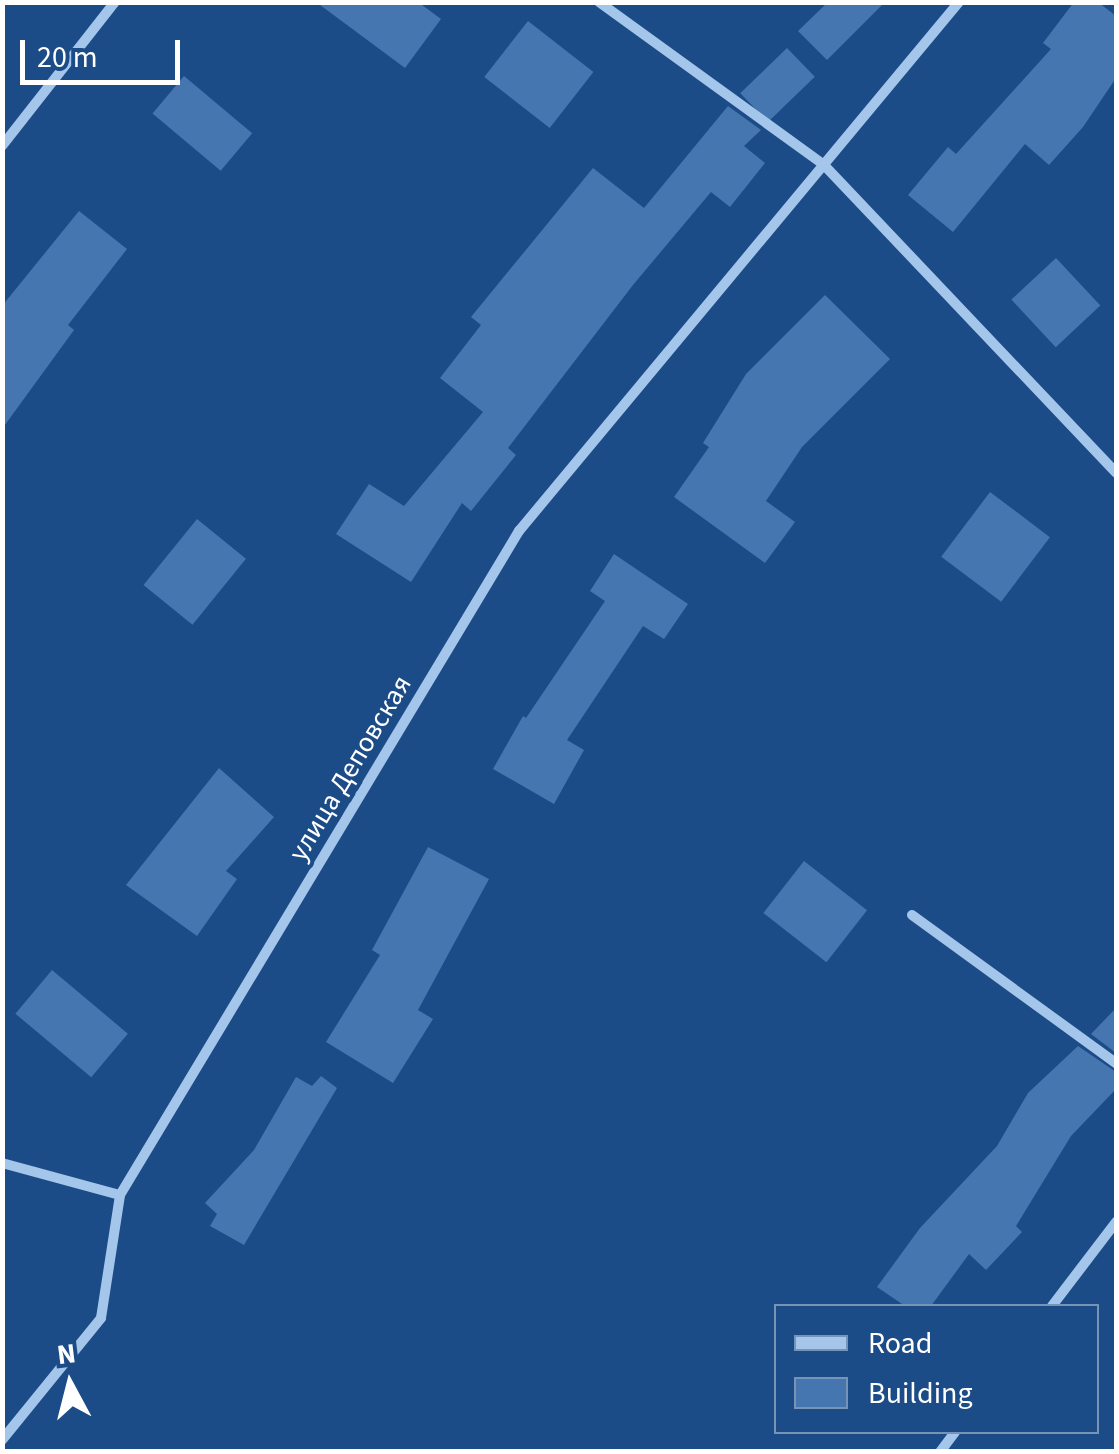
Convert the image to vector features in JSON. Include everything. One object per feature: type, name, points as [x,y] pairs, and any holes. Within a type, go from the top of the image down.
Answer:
[{"type":"street","points":[[2,146],[115,2]]},
{"type":"street","points":[[599,2],[824,164],[1116,472]]},
{"type":"street","name":"улица Деповская","points":[[2,1440],[101,1318],[120,1195],[519,531],[960,2]]},
{"type":"street","points":[[912,914],[1116,1062]]},
{"type":"street","points":[[2,1163],[120,1195]]},
{"type":"street","points":[[1054,1304],[1116,1222]]},
{"type":"building","points":[[316,2],[418,2],[441,19],[405,68]]},
{"type":"building","points":[[828,2],[885,2],[827,60],[798,31]]},
{"type":"building","points":[[1074,2],[1098,2],[1116,16],[1116,78],[1083,127],[1049,165],[1025,144],[953,232],[908,195],[948,147],[956,154],[1051,49],[1043,43]]},
{"type":"building","points":[[528,21],[593,72],[550,128],[484,77]]},
{"type":"building","points":[[787,48],[815,77],[768,122],[740,93]]},
{"type":"building","points":[[184,76],[252,133],[221,171],[153,114]]},
{"type":"building","points":[[728,106],[761,130],[744,146],[765,163],[730,207],[711,192],[633,285],[508,448],[516,455],[471,511],[462,503],[411,582],[336,534],[369,484],[404,506],[483,412],[440,378],[481,325],[471,317],[593,168],[644,208]]},
{"type":"building","points":[[79,211],[127,249],[68,325],[74,330],[2,429],[2,306]]},
{"type":"building","points":[[1056,258],[1100,306],[1056,347],[1011,300]]},
{"type":"building","points":[[825,295],[890,359],[802,447],[766,501],[795,522],[765,563],[674,497],[709,447],[703,443],[746,374]]},
{"type":"building","points":[[990,492],[1050,537],[1001,602],[941,557]]},
{"type":"building","points":[[197,519],[246,559],[192,625],[144,585]]},
{"type":"building","points":[[614,554],[688,604],[664,639],[643,626],[567,740],[584,750],[554,804],[493,769],[523,716],[526,718],[605,601],[590,591]]},
{"type":"building","points":[[219,768],[274,817],[226,871],[237,879],[197,936],[126,885]]},
{"type":"building","points":[[428,847],[489,879],[418,1010],[433,1019],[393,1083],[326,1042],[380,955],[372,950]]},
{"type":"building","points":[[804,861],[867,910],[826,962],[763,913]]},
{"type":"building","points":[[52,970],[128,1034],[91,1077],[15,1014]]},
{"type":"building","points":[[1116,1008],[1116,1053],[1091,1034]]},
{"type":"building","points":[[1078,1046],[1116,1072],[1116,1089],[1071,1136],[1016,1226],[1022,1232],[986,1270],[969,1254],[932,1304],[902,1304],[877,1287],[920,1228],[997,1146],[1028,1093]]},
{"type":"building","points":[[321,1076],[337,1088],[244,1245],[210,1226],[217,1214],[205,1203],[254,1150],[296,1077],[312,1086]]}]
